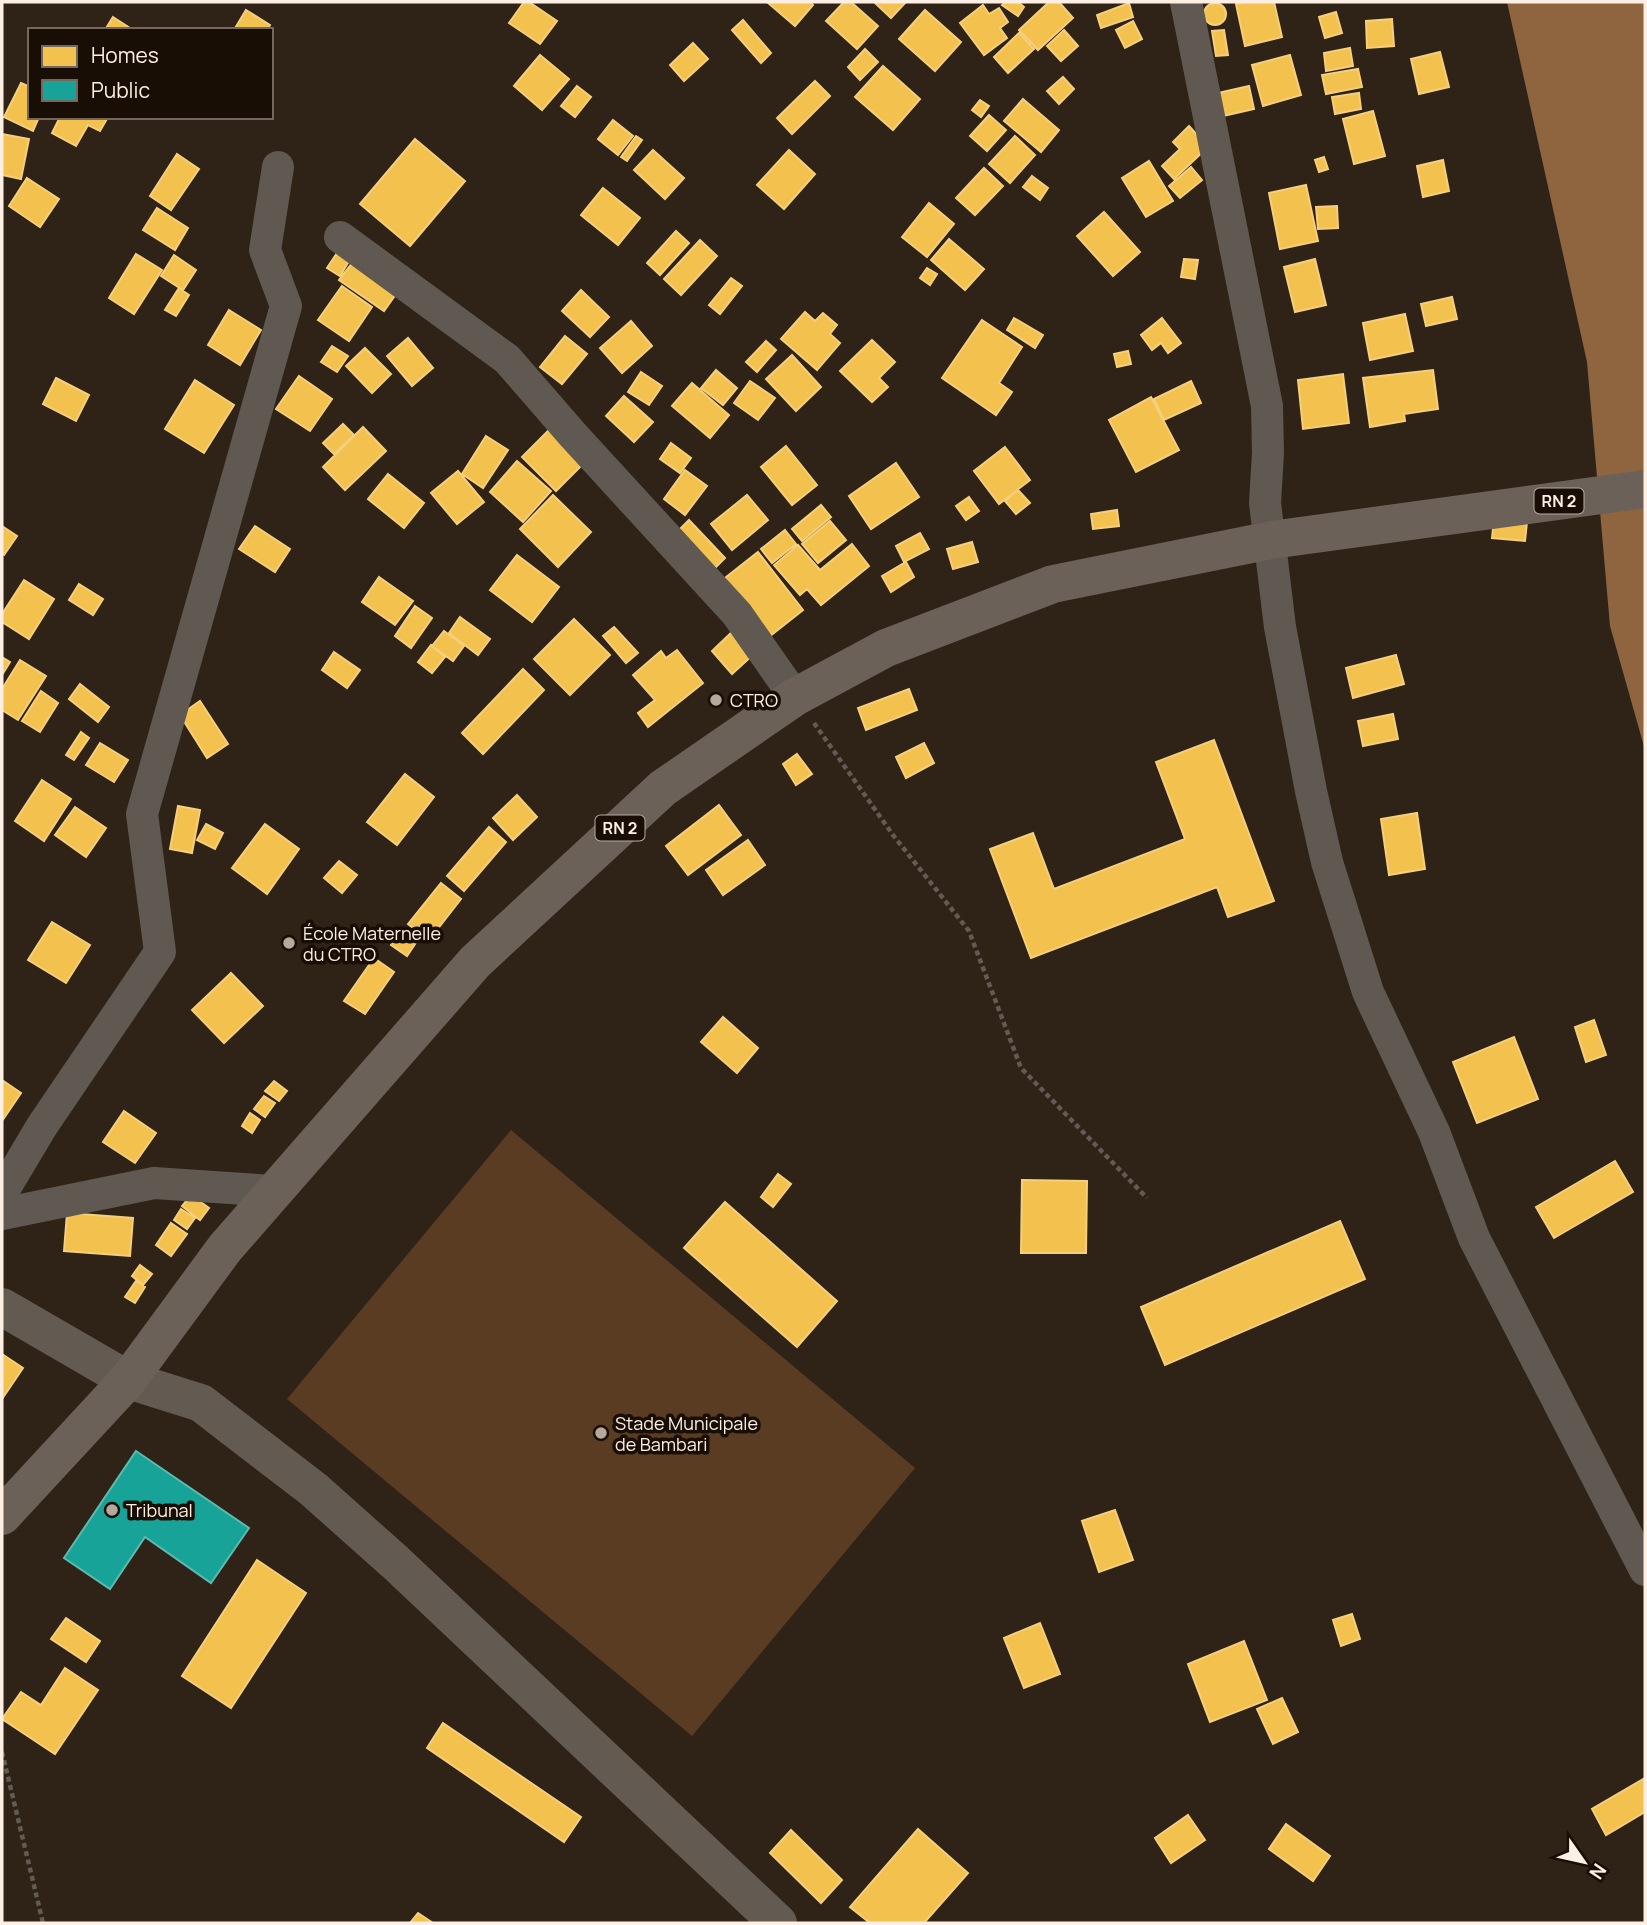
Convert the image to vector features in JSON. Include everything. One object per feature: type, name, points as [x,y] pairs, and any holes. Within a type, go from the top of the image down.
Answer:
[{"type":"main road","name":"RN 2","points":[[2,1516],[128,1380],[225,1248],[475,962],[663,788],[795,697],[886,648],[1053,584],[1271,540],[1645,489]]},
{"type":"street","points":[[1186,2],[1267,406],[1265,503],[1280,627],[1327,862],[1368,992],[1434,1132],[1474,1238],[1645,1570]]},
{"type":"street","points":[[2,1193],[42,1126],[160,952],[142,814],[286,306],[265,250],[278,167]]},
{"type":"street","points":[[340,237],[507,359],[737,614],[795,697]]},
{"type":"street","points":[[2,1214],[155,1183],[274,1191]]},
{"type":"street","points":[[2,1307],[128,1380],[201,1403],[313,1489],[395,1562],[778,1923]]},
{"type":"path","points":[[795,697],[893,835],[969,931],[1021,1068],[1147,1198]]},
{"type":"path","points":[[2,1752],[43,1923]]},
{"type":"shaded area","points":[[1507,2],[1645,2],[1645,750],[1610,626],[1587,362]]},
{"type":"shaded area","name":"Stade Municipale de Bambari","points":[[511,1130],[915,1468],[692,1736],[287,1399]]},
{"type":"building: Homes","points":[[524,2],[529,2],[557,21],[540,44],[509,23]]},
{"type":"building: Homes","points":[[767,2],[810,2],[813,5],[795,26]]},
{"type":"building: Homes","points":[[844,2],[851,2],[878,26],[857,49],[826,21]]},
{"type":"building: Homes","points":[[874,2],[906,2],[891,18]]},
{"type":"building: Homes","points":[[1005,2],[1018,2],[1024,7],[1018,16],[1002,5]]},
{"type":"building: Homes","points":[[1049,2],[1059,2],[1073,18],[1038,50],[1019,30]]},
{"type":"building: Homes","points":[[1274,2],[1282,37],[1245,46],[1236,4]]},
{"type":"building: Homes","points":[[1129,3],[1133,17],[1101,28],[1097,15]]},
{"type":"building: Homes","points":[[1215,3],[1223,6],[1226,14],[1223,22],[1215,25],[1207,22],[1204,14],[1207,6]]},
{"type":"building: Homes","points":[[983,5],[989,14],[999,8],[1008,22],[1000,28],[1007,38],[984,55],[960,23]]},
{"type":"building: Homes","points":[[246,10],[270,25],[268,28],[235,28]]},
{"type":"building: Homes","points":[[925,10],[961,42],[935,71],[899,39]]},
{"type":"building: Homes","points":[[1336,12],[1342,33],[1325,38],[1319,17]]},
{"type":"building: Homes","points":[[113,17],[130,28],[106,28]]},
{"type":"building: Homes","points":[[1392,19],[1394,46],[1367,48],[1366,21]]},
{"type":"building: Homes","points":[[743,20],[771,53],[761,63],[732,30]]},
{"type":"building: Homes","points":[[1133,21],[1142,39],[1125,48],[1116,30]]},
{"type":"building: Homes","points":[[1064,30],[1078,46],[1061,61],[1047,46]]},
{"type":"building: Homes","points":[[1224,30],[1228,55],[1216,56],[1212,31]]},
{"type":"building: Homes","points":[[1019,33],[1034,49],[1008,73],[994,57]]},
{"type":"building: Homes","points":[[693,43],[708,59],[684,81],[670,65]]},
{"type":"building: Homes","points":[[1350,48],[1353,66],[1326,71],[1324,53]]},
{"type":"building: Homes","points":[[865,49],[878,62],[860,80],[848,67]]},
{"type":"building: Homes","points":[[1440,52],[1449,87],[1419,94],[1411,59]]},
{"type":"building: Homes","points":[[540,55],[569,79],[542,110],[514,86]]},
{"type":"building: Homes","points":[[1290,55],[1301,95],[1263,106],[1252,65]]},
{"type":"building: Homes","points":[[883,66],[920,99],[893,130],[855,97]]},
{"type":"building: Homes","points":[[1358,69],[1362,87],[1326,94],[1322,75]]},
{"type":"building: Homes","points":[[1063,77],[1074,89],[1059,104],[1047,91]]},
{"type":"building: Homes","points":[[815,81],[830,96],[792,134],[777,118]]},
{"type":"building: Homes","points":[[21,83],[28,86],[28,119],[38,119],[33,131],[4,117]]},
{"type":"building: Homes","points":[[577,86],[591,97],[575,117],[561,106]]},
{"type":"building: Homes","points":[[1249,86],[1254,109],[1223,116],[1218,93]]},
{"type":"building: Homes","points":[[1359,93],[1361,109],[1335,114],[1332,97]]},
{"type":"building: Homes","points":[[1023,99],[1059,130],[1041,152],[1004,121]]},
{"type":"building: Homes","points":[[980,100],[989,106],[981,117],[972,110]]},
{"type":"building: Homes","points":[[1373,111],[1385,156],[1354,164],[1343,119]]},
{"type":"building: Homes","points":[[989,115],[1006,130],[987,151],[970,136]]},
{"type":"building: Homes","points":[[59,119],[107,119],[100,131],[88,125],[76,146],[52,133]]},
{"type":"building: Homes","points":[[613,120],[633,136],[618,155],[598,139]]},
{"type":"building: Homes","points":[[1189,126],[1208,147],[1174,179],[1162,166],[1180,149],[1173,142]]},
{"type":"building: Homes","points":[[2,134],[29,139],[21,179],[2,175]]},
{"type":"building: Homes","points":[[636,136],[642,140],[627,161],[621,157]]},
{"type":"building: Homes","points":[[1015,136],[1035,155],[1010,183],[989,164]]},
{"type":"building: Homes","points":[[415,139],[465,181],[410,246],[360,204]]},
{"type":"building: Homes","points":[[653,150],[684,178],[665,199],[634,170]]},
{"type":"building: Homes","points":[[789,150],[815,174],[784,209],[757,185]]},
{"type":"building: Homes","points":[[177,154],[199,169],[171,210],[150,196]]},
{"type":"building: Homes","points":[[1324,157],[1328,169],[1319,172],[1315,160]]},
{"type":"building: Homes","points":[[1443,160],[1449,191],[1423,197],[1417,166]]},
{"type":"building: Homes","points":[[1149,161],[1173,201],[1146,217],[1122,178]]},
{"type":"building: Homes","points":[[1191,167],[1202,180],[1180,198],[1169,186]]},
{"type":"building: Homes","points":[[984,168],[1003,186],[975,215],[956,198]]},
{"type":"building: Homes","points":[[1032,176],[1048,188],[1040,200],[1023,187]]},
{"type":"building: Homes","points":[[27,178],[59,199],[40,227],[9,206]]},
{"type":"building: Homes","points":[[1306,185],[1318,241],[1280,249],[1269,193]]},
{"type":"building: Homes","points":[[603,188],[640,218],[618,245],[581,215]]},
{"type":"building: Homes","points":[[929,203],[954,224],[927,257],[902,237]]},
{"type":"building: Homes","points":[[1337,206],[1338,228],[1318,229],[1316,207]]},
{"type":"building: Homes","points":[[157,208],[188,228],[175,250],[143,230]]},
{"type":"building: Homes","points":[[1104,212],[1140,252],[1113,276],[1077,236]]},
{"type":"building: Homes","points":[[676,231],[689,243],[660,275],[647,263]]},
{"type":"building: Homes","points":[[949,239],[984,269],[965,290],[931,260]]},
{"type":"building: Homes","points":[[700,240],[717,256],[681,295],[664,279]]},
{"type":"building: Homes","points":[[337,253],[349,261],[340,276],[327,268]]},
{"type":"building: Homes","points":[[136,254],[162,270],[134,314],[109,298]]},
{"type":"building: Homes","points":[[174,255],[196,270],[183,290],[161,276]]},
{"type":"building: Homes","points":[[1184,259],[1198,260],[1195,279],[1181,277]]},
{"type":"building: Homes","points":[[1315,259],[1326,305],[1295,312],[1284,267]]},
{"type":"building: Homes","points":[[352,263],[396,294],[384,311],[339,280]]},
{"type":"building: Homes","points":[[927,268],[937,274],[930,285],[920,278]]},
{"type":"building: Homes","points":[[731,278],[742,286],[720,314],[709,305]]},
{"type":"building: Homes","points":[[342,286],[372,307],[349,341],[318,320]]},
{"type":"building: Homes","points":[[179,288],[189,295],[176,316],[165,310]]},
{"type":"building: Homes","points":[[581,290],[609,317],[590,337],[562,311]]},
{"type":"building: Homes","points":[[1452,297],[1457,319],[1426,326],[1421,304]]},
{"type":"building: Homes","points":[[229,310],[261,330],[240,365],[208,345]]},
{"type":"building: Homes","points":[[805,312],[815,321],[823,313],[837,325],[830,334],[840,343],[817,370],[781,339]]},
{"type":"building: Homes","points":[[1405,314],[1413,351],[1370,360],[1363,323]]},
{"type":"building: Homes","points":[[1014,318],[1043,335],[1035,348],[1007,330]]},
{"type":"building: Homes","points":[[1162,318],[1181,343],[1168,353],[1161,343],[1152,350],[1141,335]]},
{"type":"building: Homes","points":[[982,320],[1022,347],[999,383],[1012,392],[996,415],[942,378]]},
{"type":"building: Homes","points":[[631,321],[652,346],[622,373],[600,348]]},
{"type":"building: Homes","points":[[565,336],[587,354],[562,384],[540,367]]},
{"type":"building: Homes","points":[[408,338],[433,368],[412,386],[387,356]]},
{"type":"building: Homes","points":[[872,340],[895,362],[879,378],[888,387],[872,402],[840,371]]},
{"type":"building: Homes","points":[[766,341],[776,350],[757,372],[746,362]]},
{"type":"building: Homes","points":[[332,346],[348,356],[337,372],[321,362]]},
{"type":"building: Homes","points":[[365,348],[391,374],[372,393],[346,366]]},
{"type":"building: Homes","points":[[1128,351],[1131,364],[1117,367],[1114,354]]},
{"type":"building: Homes","points":[[792,355],[821,387],[796,411],[766,379]]},
{"type":"building: Homes","points":[[716,370],[737,388],[723,405],[701,388]]},
{"type":"building: Homes","points":[[1433,370],[1438,409],[1404,414],[1405,421],[1370,427],[1363,378]]},
{"type":"building: Homes","points":[[641,372],[662,386],[649,405],[628,392]]},
{"type":"building: Homes","points":[[1343,374],[1349,423],[1303,429],[1298,380]]},
{"type":"building: Homes","points":[[299,376],[332,399],[310,431],[276,409]]},
{"type":"building: Homes","points":[[56,378],[89,395],[76,421],[43,404]]},
{"type":"building: Homes","points":[[195,380],[234,405],[204,453],[165,429]]},
{"type":"building: Homes","points":[[750,381],[775,398],[758,420],[734,403]]},
{"type":"building: Homes","points":[[1191,381],[1201,403],[1164,420],[1154,399]]},
{"type":"building: Homes","points":[[692,383],[729,415],[710,438],[672,406]]},
{"type":"building: Homes","points":[[624,396],[653,422],[634,442],[606,416]]},
{"type":"building: Homes","points":[[1151,397],[1179,450],[1136,472],[1109,420]]},
{"type":"building: Homes","points":[[343,424],[354,435],[334,454],[323,443]]},
{"type":"building: Homes","points":[[363,427],[386,451],[345,490],[323,467]]},
{"type":"building: Homes","points":[[552,427],[586,461],[556,491],[522,457]]},
{"type":"building: Homes","points":[[486,436],[508,450],[483,488],[462,474]]},
{"type":"building: Homes","points":[[671,443],[691,458],[680,473],[660,459]]},
{"type":"building: Homes","points":[[786,446],[817,485],[792,505],[761,467]]},
{"type":"building: Homes","points":[[1005,447],[1030,480],[999,504],[974,471]]},
{"type":"building: Homes","points":[[517,461],[551,491],[523,522],[490,492]]},
{"type":"building: Homes","points":[[896,463],[919,497],[871,529],[849,496]]},
{"type":"building: Homes","points":[[685,470],[707,486],[685,515],[664,499]]},
{"type":"building: Homes","points":[[458,471],[484,502],[457,524],[431,493]]},
{"type":"building: Homes","points":[[388,474],[424,503],[404,528],[368,499]]},
{"type":"building: Homes","points":[[1018,490],[1030,503],[1016,514],[1005,501]]},
{"type":"building: Homes","points":[[553,495],[591,532],[558,567],[520,529]]},
{"type":"building: Homes","points":[[747,495],[768,520],[732,550],[711,524]]},
{"type":"building: Homes","points":[[969,497],[979,511],[966,520],[956,506]]},
{"type":"building: Homes","points":[[821,505],[831,517],[802,541],[792,529]]},
{"type":"building: Homes","points":[[1117,510],[1119,526],[1093,529],[1091,514]]},
{"type":"building: Homes","points":[[1494,518],[1527,522],[1525,541],[1492,538]]},
{"type":"building: Homes","points":[[689,520],[725,558],[710,573],[674,535]]},
{"type":"building: Homes","points":[[830,521],[846,540],[818,563],[802,544]]},
{"type":"building: Homes","points":[[2,526],[17,536],[4,555],[2,554]]},
{"type":"building: Homes","points":[[255,526],[290,549],[275,572],[239,549]]},
{"type":"building: Homes","points":[[785,530],[796,544],[772,563],[761,549]]},
{"type":"building: Homes","points":[[920,533],[929,549],[904,562],[896,546]]},
{"type":"building: Homes","points":[[972,542],[978,562],[953,569],[947,549]]},
{"type":"building: Homes","points":[[852,544],[869,566],[821,605],[807,589],[800,595],[774,565],[798,545],[820,570]]},
{"type":"building: Homes","points":[[758,552],[803,610],[770,636],[725,578]]},
{"type":"building: Homes","points":[[517,555],[559,587],[532,622],[490,590]]},
{"type":"building: Homes","points":[[906,562],[914,577],[891,592],[882,576]]},
{"type":"building: Homes","points":[[379,577],[413,601],[395,625],[362,602]]},
{"type":"building: Homes","points":[[24,580],[54,599],[29,639],[2,622],[2,614]]},
{"type":"building: Homes","points":[[79,584],[103,599],[93,615],[69,600]]},
{"type":"building: Homes","points":[[415,606],[432,618],[411,648],[395,636]]},
{"type":"building: Homes","points":[[460,617],[490,639],[478,655],[449,633]]},
{"type":"building: Homes","points":[[574,619],[610,655],[570,695],[534,659]]},
{"type":"building: Homes","points":[[614,627],[638,653],[626,663],[603,636]]},
{"type":"building: Homes","points":[[734,630],[755,653],[732,674],[712,651]]},
{"type":"building: Homes","points":[[444,631],[464,646],[453,661],[432,646]]},
{"type":"building: Homes","points":[[431,645],[445,657],[432,673],[418,662]]},
{"type":"building: Homes","points":[[677,650],[703,683],[648,727],[638,713],[655,700],[633,675],[661,651],[666,658]]},
{"type":"building: Homes","points":[[334,652],[360,670],[347,688],[322,670]]},
{"type":"building: Homes","points":[[1396,655],[1404,684],[1353,698],[1346,668]]},
{"type":"building: Homes","points":[[2,657],[10,662],[2,675]]},
{"type":"building: Homes","points":[[20,660],[46,676],[18,720],[2,710],[2,689]]},
{"type":"building: Homes","points":[[523,669],[544,690],[483,754],[462,733]]},
{"type":"building: Homes","points":[[80,684],[109,707],[98,722],[69,699]]},
{"type":"building: Homes","points":[[909,689],[917,710],[866,730],[858,708]]},
{"type":"building: Homes","points":[[41,691],[58,703],[40,732],[22,721]]},
{"type":"building: Homes","points":[[200,701],[228,744],[207,758],[180,715]]},
{"type":"building: Homes","points":[[1393,714],[1398,739],[1363,746],[1358,721]]},
{"type":"building: Homes","points":[[81,732],[89,738],[74,760],[66,755]]},
{"type":"building: Homes","points":[[1214,740],[1274,901],[1228,917],[1217,887],[1031,958],[990,849],[1033,833],[1054,889],[1185,839],[1156,762]]},
{"type":"building: Homes","points":[[100,743],[128,760],[114,782],[86,765]]},
{"type":"building: Homes","points":[[924,743],[934,763],[906,778],[896,757]]},
{"type":"building: Homes","points":[[797,754],[812,774],[796,785],[783,764]]},
{"type":"building: Homes","points":[[405,774],[434,797],[397,845],[367,822]]},
{"type":"building: Homes","points":[[42,780],[71,799],[44,841],[15,821]]},
{"type":"building: Homes","points":[[517,795],[537,817],[513,840],[493,818]]},
{"type":"building: Homes","points":[[719,805],[741,835],[688,875],[666,846]]},
{"type":"building: Homes","points":[[178,806],[200,810],[192,853],[170,849]]},
{"type":"building: Homes","points":[[75,807],[106,828],[86,857],[55,835]]},
{"type":"building: Homes","points":[[1417,813],[1425,869],[1389,875],[1381,819]]},
{"type":"building: Homes","points":[[206,824],[223,833],[215,849],[197,840]]},
{"type":"building: Homes","points":[[265,824],[299,849],[267,894],[232,868]]},
{"type":"building: Homes","points":[[489,827],[506,842],[464,891],[447,876]]},
{"type":"building: Homes","points":[[748,840],[765,865],[723,895],[706,870]]},
{"type":"building: Homes","points":[[339,861],[357,875],[342,893],[324,878]]},
{"type":"building: Homes","points":[[441,883],[461,899],[429,940],[408,924]]},
{"type":"building: Homes","points":[[52,922],[90,945],[66,983],[28,960]]},
{"type":"building: Homes","points":[[401,930],[417,941],[407,956],[391,945]]},
{"type":"building: Homes","points":[[374,958],[394,972],[365,1014],[344,1001]]},
{"type":"building: Homes","points":[[231,973],[263,1006],[224,1043],[192,1010]]},
{"type":"building: Homes","points":[[723,1017],[758,1048],[737,1073],[701,1042]]},
{"type":"building: Homes","points":[[1594,1020],[1606,1055],[1586,1062],[1575,1027]]},
{"type":"building: Homes","points":[[1514,1037],[1538,1099],[1477,1123],[1453,1062]]},
{"type":"building: Homes","points":[[2,1080],[21,1093],[2,1121]]},
{"type":"building: Homes","points":[[274,1081],[287,1091],[279,1101],[265,1091]]},
{"type":"building: Homes","points":[[264,1096],[275,1103],[265,1117],[254,1109]]},
{"type":"building: Homes","points":[[124,1111],[156,1133],[135,1163],[103,1142]]},
{"type":"building: Homes","points":[[250,1113],[260,1120],[252,1133],[242,1126]]},
{"type":"building: Homes","points":[[1615,1161],[1633,1192],[1554,1238],[1536,1207]]},
{"type":"building: Homes","points":[[778,1174],[791,1184],[773,1207],[761,1197]]},
{"type":"building: Homes","points":[[1022,1180],[1087,1181],[1086,1253],[1021,1253]]},
{"type":"building: Homes","points":[[191,1195],[209,1208],[200,1220],[182,1206]]},
{"type":"building: Homes","points":[[725,1202],[837,1301],[797,1347],[684,1248]]},
{"type":"building: Homes","points":[[181,1209],[195,1218],[187,1229],[174,1220]]},
{"type":"building: Homes","points":[[67,1213],[133,1218],[130,1256],[64,1251]]},
{"type":"building: Homes","points":[[1340,1221],[1365,1279],[1165,1365],[1141,1307]]},
{"type":"building: Homes","points":[[171,1223],[187,1234],[171,1256],[156,1245]]},
{"type":"building: Homes","points":[[140,1265],[152,1274],[143,1285],[132,1276]]},
{"type":"building: Homes","points":[[136,1281],[145,1287],[135,1303],[125,1297]]},
{"type":"building: Homes","points":[[2,1354],[23,1368],[2,1399]]},
{"type":"building: Homes","points":[[1115,1510],[1133,1560],[1099,1572],[1082,1521]]},
{"type":"building: Homes","points":[[257,1560],[306,1593],[231,1708],[182,1676]]},
{"type":"building: Homes","points":[[1352,1614],[1360,1639],[1341,1646],[1333,1620]]},
{"type":"building: Homes","points":[[66,1618],[100,1641],[86,1662],[51,1639]]},
{"type":"building: Homes","points":[[1040,1623],[1060,1674],[1024,1688],[1004,1638]]},
{"type":"building: Homes","points":[[1244,1641],[1267,1700],[1210,1722],[1188,1664]]},
{"type":"building: Homes","points":[[65,1668],[98,1690],[55,1754],[2,1719],[21,1692],[41,1705]]},
{"type":"building: Homes","points":[[1282,1698],[1298,1732],[1273,1744],[1257,1709]]},
{"type":"building: Homes","points":[[443,1723],[581,1817],[564,1842],[427,1748]]},
{"type":"building: Homes","points":[[1645,1778],[1645,1812],[1606,1835],[1592,1809]]},
{"type":"building: Homes","points":[[1188,1815],[1205,1840],[1171,1863],[1155,1838]]},
{"type":"building: Homes","points":[[1286,1824],[1330,1856],[1313,1881],[1269,1849]]},
{"type":"building: Homes","points":[[918,1829],[968,1873],[924,1923],[870,1923],[850,1907]]},
{"type":"building: Homes","points":[[791,1830],[842,1880],[821,1903],[770,1853]]},
{"type":"building: Homes","points":[[418,1913],[433,1923],[410,1923]]},
{"type":"building: Public","points":[[136,1451],[249,1528],[211,1583],[145,1537],[110,1589],[64,1558]]},
{"type":"place","name":"CTRO","points":[[716,700]]},
{"type":"place","name":"École Maternelle du CTRO","points":[[289,943]]},
{"type":"place","name":"Stade Municipale de Bambari","points":[[601,1433]]},
{"type":"place","name":"Tribunal","points":[[112,1510]]}]
